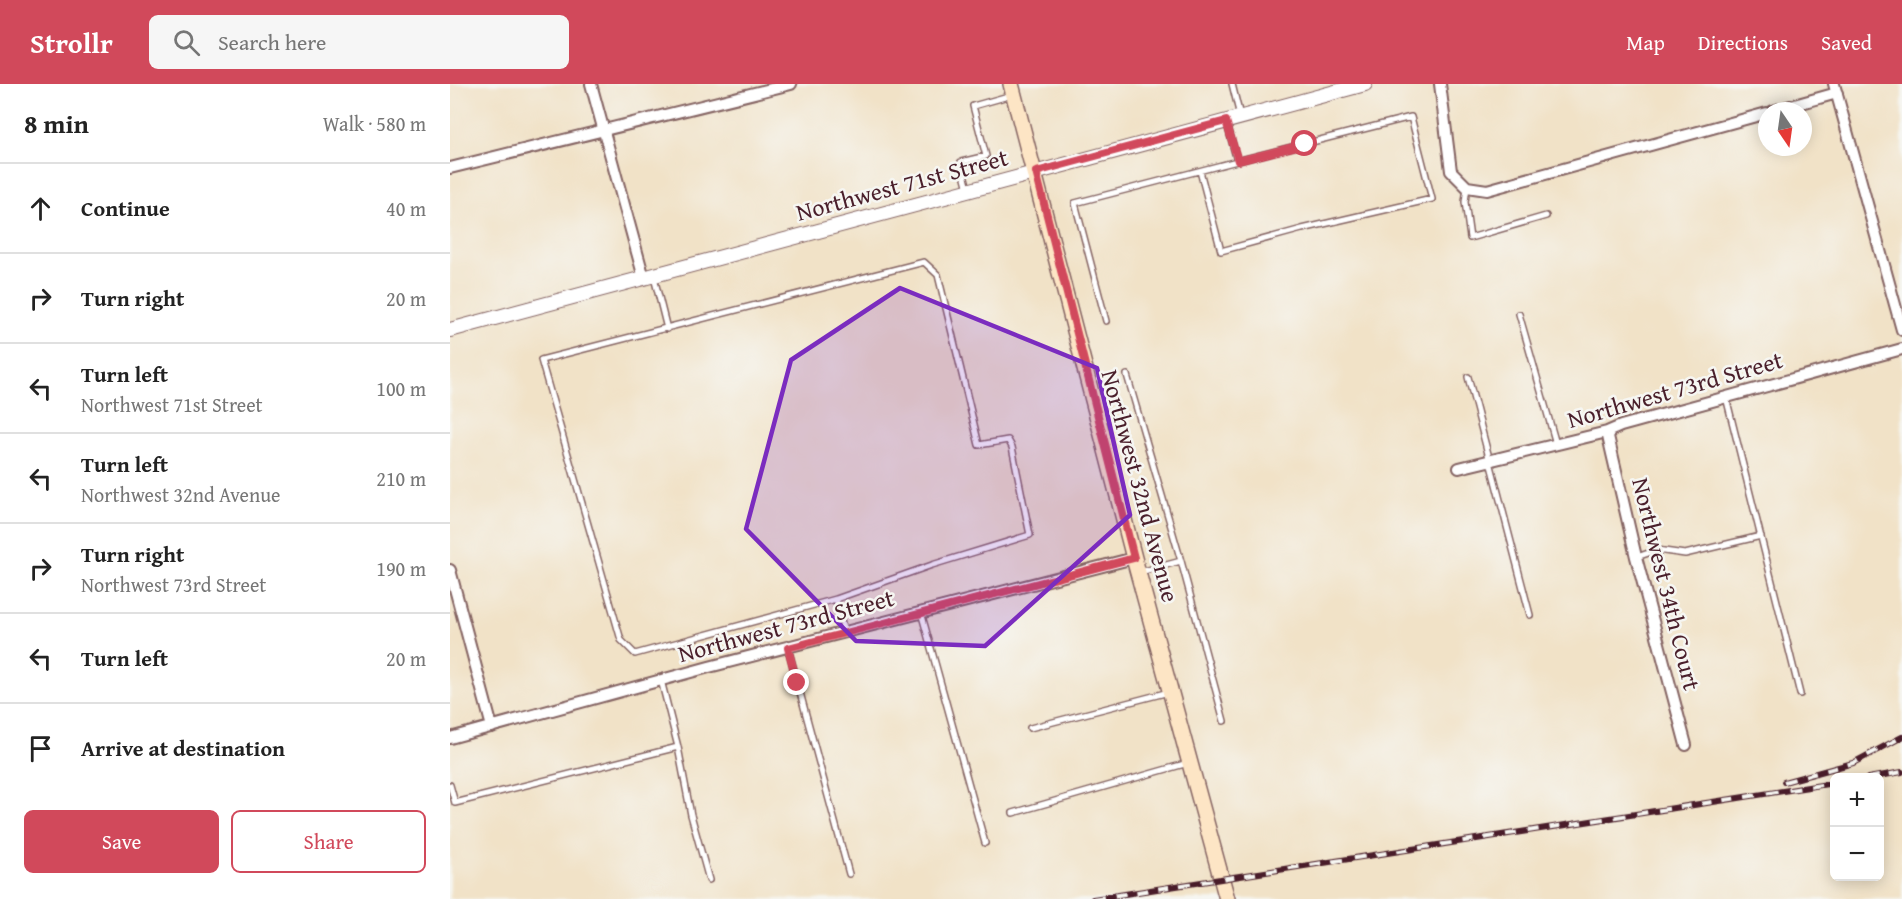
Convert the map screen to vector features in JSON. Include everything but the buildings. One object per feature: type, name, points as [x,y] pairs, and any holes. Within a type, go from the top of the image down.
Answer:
[{"type":"main road","name":"Northwest 32nd Avenue","points":[[1012,89],[1036,172],[1136,565],[1227,899]]},
{"type":"street","points":[[591,84],[649,277]]},
{"type":"street","points":[[450,168],[791,84]]},
{"type":"street","name":"Northwest 71st Street","points":[[450,330],[1365,84]]},
{"type":"street","points":[[1440,84],[1451,171],[1467,187],[1487,190],[1758,115]]},
{"type":"street","points":[[1798,102],[1835,89],[1902,330]]},
{"type":"street","name":"Northwest 73rd Street","points":[[1459,468],[1607,432],[1902,349]]},
{"type":"street","name":"Northwest 34th Court","points":[[1607,432],[1636,557],[1686,745]]},
{"type":"street","name":"Northwest 73rd Street","points":[[450,738],[921,612],[1136,565]]},
{"type":"street","points":[[450,570],[492,727]]},
{"type":"lane","points":[[1232,84],[1241,117]]},
{"type":"lane","points":[[968,191],[961,162],[986,156],[973,106],[1012,89]]},
{"type":"lane","points":[[1106,321],[1075,203],[1238,161],[1411,117],[1432,199],[1302,229],[1221,251],[1200,171]]},
{"type":"lane","points":[[1226,121],[1238,161]]},
{"type":"lane","points":[[1467,187],[1465,202],[1470,238],[1546,216]]},
{"type":"lane","points":[[924,261],[938,275],[979,445],[1008,440],[1030,535],[932,565],[836,599],[635,654],[621,640],[541,360],[924,261]]},
{"type":"lane","points":[[649,277],[667,329]]},
{"type":"lane","points":[[1519,314],[1556,444]]},
{"type":"lane","points":[[1127,375],[1224,721]]},
{"type":"lane","points":[[1468,377],[1530,615]]},
{"type":"lane","points":[[1726,397],[1800,694]]},
{"type":"lane","points":[[1636,557],[1657,550],[1685,554],[1761,537]]},
{"type":"lane","points":[[1136,565],[1181,561]]},
{"type":"lane","points":[[836,599],[844,633]]},
{"type":"lane","points":[[921,612],[985,843]]},
{"type":"lane","points":[[788,648],[849,874]]},
{"type":"lane","points":[[661,680],[678,747],[691,815],[709,880]]},
{"type":"lane","points":[[1030,728],[1170,691]]},
{"type":"lane","points":[[450,785],[455,804],[678,747]]},
{"type":"lane","points":[[1013,813],[1190,763]]},
{"type":"highlighted area","points":[[900,288],[1097,368],[1130,515],[985,646],[856,641],[746,529],[791,360]]},
{"type":"railway","points":[[1784,782],[1853,763],[1902,737]]},
{"type":"railway","points":[[1884,775],[1902,772]]},
{"type":"railway","points":[[1093,899],[1830,784]]},
{"type":"route","points":[[797,683],[788,648],[1134,558],[1036,172],[1226,121],[1238,161],[1305,144]]}]
